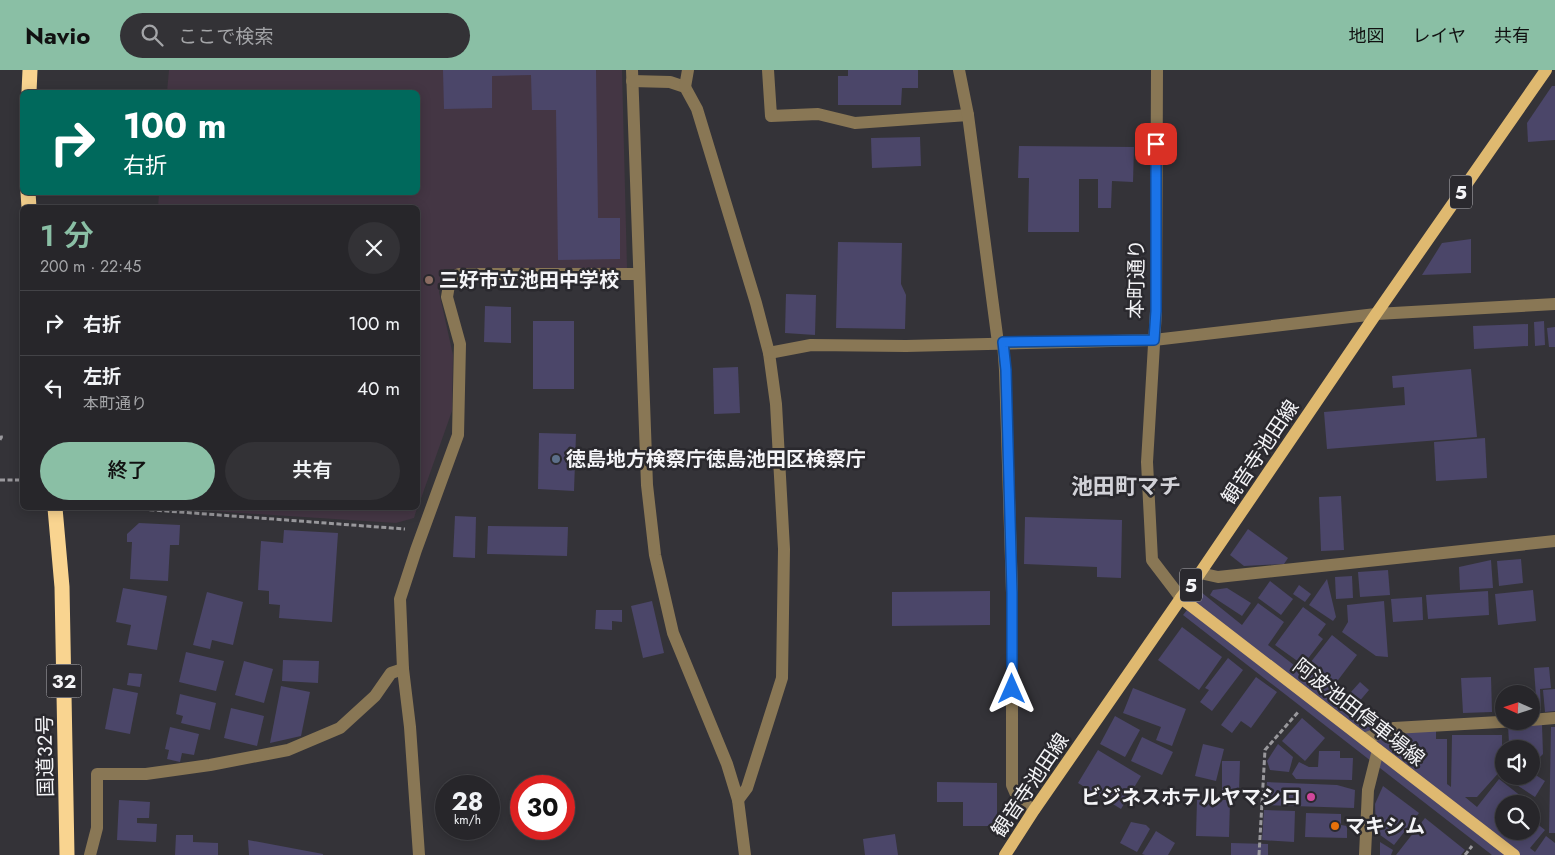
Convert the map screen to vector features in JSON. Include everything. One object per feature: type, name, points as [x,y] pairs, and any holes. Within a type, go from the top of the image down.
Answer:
[{"type":"highway","points":[[29,90],[30,70]]},
{"type":"highway","name":"国道32号","points":[[55,510],[62,587],[67,855]]},
{"type":"main road","name":"観音寺池田線","points":[[1005,855],[1034,810],[1200,573],[1376,314],[1546,70]]},
{"type":"main road","name":"阿波池田停車場線","points":[[1181,598],[1514,855]]},
{"type":"street","points":[[688,70],[685,87],[697,109],[756,303],[769,353],[776,404],[784,549],[782,678],[748,788],[738,800]]},
{"type":"street","points":[[768,70],[771,116],[818,114],[855,123],[968,115]]},
{"type":"street","points":[[959,70],[968,115],[1006,370],[1012,593],[1012,785],[1019,800],[1034,810]]},
{"type":"street","name":"本町通り","points":[[1157,70],[1156,311],[1147,462],[1152,560],[1181,598]]},
{"type":"street","points":[[685,87],[670,82],[632,76],[647,484],[655,555],[673,633],[727,764],[738,800],[746,855]]},
{"type":"street","points":[[419,855],[410,726],[403,669],[400,599],[458,434],[460,344],[447,296],[450,279],[459,274],[639,274]]},
{"type":"street","points":[[769,353],[811,344],[906,346],[1154,340],[1376,314],[1555,304]]},
{"type":"street","points":[[1200,573],[1218,577],[1555,541]]},
{"type":"street","points":[[90,855],[97,828],[98,774],[155,772],[210,765],[288,750],[340,728],[375,696],[391,673],[403,669]]},
{"type":"street","points":[[1540,719],[1555,718]]},
{"type":"street","points":[[1364,739],[1394,728],[1495,722]]},
{"type":"street","points":[[1365,855],[1368,790],[1378,750]]},
{"type":"path","points":[[0,440],[1,437],[4,437]]},
{"type":"path","points":[[0,480],[20,480]]},
{"type":"path","points":[[154,510],[423,530]]},
{"type":"path","points":[[1259,855],[1265,750],[1310,697]]},
{"type":"shaded area","name":"三好市立池田中学校","points":[[169,70],[622,70],[627,268],[444,269],[439,292],[453,355],[452,411],[420,501],[420,205],[158,205],[159,195],[420,195],[420,90],[167,90]]},
{"type":"shaded area","points":[[196,510],[416,510],[414,518],[396,523]]},
{"type":"building","points":[[443,70],[596,70],[598,218],[620,218],[620,259],[558,260],[556,110],[532,110],[531,75],[492,76],[492,108],[444,109]]},
{"type":"building","points":[[848,70],[918,70],[918,88],[902,88],[901,105],[838,105],[838,76],[848,76]]},
{"type":"building","points":[[1552,86],[1555,86],[1555,140],[1528,142],[1527,123]]},
{"type":"building","points":[[920,137],[921,166],[872,168],[871,138]]},
{"type":"building","points":[[1019,146],[1134,147],[1133,182],[1112,181],[1111,208],[1098,208],[1098,179],[1079,179],[1079,232],[1028,232],[1029,178],[1018,178]]},
{"type":"building","points":[[1471,239],[1471,273],[1422,275],[1442,243]]},
{"type":"building","points":[[838,242],[902,243],[901,284],[906,295],[905,329],[836,328]]},
{"type":"building","points":[[786,294],[816,295],[815,335],[785,333]]},
{"type":"building","points":[[485,306],[511,307],[511,343],[484,342]]},
{"type":"building","points":[[533,321],[574,321],[574,389],[533,389]]},
{"type":"building","points":[[1544,321],[1545,345],[1535,346],[1534,322]]},
{"type":"building","points":[[1528,324],[1528,346],[1474,349],[1473,326]]},
{"type":"building","points":[[1555,327],[1555,347],[1549,347],[1547,328]]},
{"type":"building","points":[[738,367],[740,413],[714,414],[713,368]]},
{"type":"building","points":[[1471,369],[1477,437],[1327,449],[1324,412],[1405,405],[1404,387],[1393,388],[1392,376]]},
{"type":"building","points":[[539,433],[576,434],[574,491],[538,489]]},
{"type":"building","points":[[1485,438],[1487,478],[1436,481],[1434,442]]},
{"type":"building","points":[[1341,496],[1344,550],[1321,551],[1319,497]]},
{"type":"building","points":[[455,516],[476,517],[475,558],[453,557]]},
{"type":"building","points":[[1025,517],[1122,520],[1121,578],[1097,577],[1097,567],[1024,564]]},
{"type":"building","points":[[139,523],[180,525],[179,545],[170,545],[168,581],[130,579],[132,542],[127,542],[127,534]]},
{"type":"building","points":[[488,526],[568,527],[567,556],[487,554]]},
{"type":"building","points":[[1248,529],[1288,558],[1284,564],[1244,566],[1230,555]]},
{"type":"building","points":[[284,530],[338,533],[332,622],[279,618],[280,605],[269,604],[269,591],[258,590],[261,541],[283,543]]},
{"type":"building","points":[[1521,559],[1523,583],[1499,586],[1497,561]]},
{"type":"building","points":[[1491,560],[1493,588],[1460,590],[1459,567]]},
{"type":"building","points":[[1388,570],[1390,595],[1360,597],[1358,572]]},
{"type":"building","points":[[1352,576],[1353,598],[1336,599],[1335,577]]},
{"type":"building","points":[[1327,579],[1336,617],[1333,621],[1309,605]]},
{"type":"building","points":[[1270,581],[1293,599],[1281,615],[1258,598]]},
{"type":"building","points":[[1299,585],[1311,594],[1305,602],[1293,594]]},
{"type":"building","points":[[123,588],[167,596],[157,650],[127,645],[131,625],[116,622]]},
{"type":"building","points":[[1227,588],[1251,603],[1242,616],[1210,595],[1213,590]]},
{"type":"building","points":[[1533,590],[1536,621],[1498,625],[1495,594]]},
{"type":"building","points":[[990,591],[990,625],[892,626],[892,592]]},
{"type":"building","points":[[1488,591],[1489,615],[1428,619],[1426,595]]},
{"type":"building","points":[[207,592],[243,602],[233,645],[212,640],[210,649],[193,645]]},
{"type":"building","points":[[1201,592],[1242,625],[1258,603],[1284,622],[1268,645],[1303,672],[1332,635],[1357,655],[1329,692],[1342,702],[1360,682],[1369,690],[1352,710],[1390,739],[1397,731],[1436,731],[1436,739],[1447,739],[1447,784],[1451,787],[1452,735],[1502,735],[1502,740],[1495,740],[1495,777],[1477,797],[1465,797],[1477,807],[1495,784],[1507,785],[1520,795],[1495,795],[1495,840],[1537,840],[1530,848],[1535,852],[1546,836],[1555,843],[1555,855],[1492,855],[1183,615]]},
{"type":"building","points":[[1422,597],[1423,620],[1393,622],[1391,599]]},
{"type":"building","points":[[652,601],[664,653],[643,658],[631,606]]},
{"type":"building","points":[[1384,601],[1388,657],[1376,656],[1342,632],[1348,622],[1347,605]]},
{"type":"building","points":[[1303,607],[1326,624],[1318,635],[1323,639],[1303,665],[1275,645]]},
{"type":"building","points":[[596,610],[622,610],[622,622],[612,621],[612,630],[595,629]]},
{"type":"building","points":[[1182,627],[1222,657],[1199,690],[1158,660]]},
{"type":"building","points":[[186,652],[224,661],[216,691],[179,682]]},
{"type":"building","points":[[1228,658],[1243,670],[1212,711],[1200,702],[1209,690],[1205,688]]},
{"type":"building","points":[[283,660],[319,661],[318,683],[282,681]]},
{"type":"building","points":[[244,661],[273,669],[264,703],[235,695]]},
{"type":"building","points":[[1549,667],[1551,688],[1540,689],[1540,685],[1535,685],[1534,668]]},
{"type":"building","points":[[129,673],[142,674],[140,687],[127,685]]},
{"type":"building","points":[[1256,677],[1277,692],[1251,728],[1241,721],[1232,733],[1221,725]]},
{"type":"building","points":[[1491,677],[1492,712],[1463,713],[1461,678]]},
{"type":"building","points":[[281,686],[310,692],[301,736],[270,743]]},
{"type":"building","points":[[113,688],[138,693],[130,734],[105,729]]},
{"type":"building","points":[[1133,688],[1186,709],[1172,746],[1156,740],[1161,727],[1123,713]]},
{"type":"building","points":[[1555,689],[1555,711],[1545,712],[1543,690]]},
{"type":"building","points":[[180,694],[216,703],[210,730],[181,723],[183,716],[176,714]]},
{"type":"building","points":[[231,708],[264,716],[257,746],[224,738]]},
{"type":"building","points":[[1115,716],[1140,730],[1125,757],[1100,744]]},
{"type":"building","points":[[1302,718],[1325,738],[1305,761],[1282,741]]},
{"type":"building","points":[[1540,725],[1542,725],[1543,754],[1540,757],[1540,740],[1509,740],[1508,730],[1540,730]]},
{"type":"building","points":[[170,727],[199,734],[194,755],[182,753],[180,762],[167,759],[169,750],[165,749]]},
{"type":"building","points":[[1551,727],[1555,727],[1555,833],[1549,833]]},
{"type":"building","points":[[1142,737],[1173,752],[1162,775],[1131,761]]},
{"type":"building","points":[[1203,744],[1224,749],[1216,781],[1195,776]]},
{"type":"building","points":[[1278,744],[1293,757],[1289,772],[1270,770],[1267,761]]},
{"type":"building","points":[[1098,750],[1141,776],[1121,809],[1078,783]]},
{"type":"building","points":[[1319,751],[1340,751],[1340,758],[1353,758],[1352,780],[1296,779],[1292,774],[1299,762],[1309,767],[1318,767]]},
{"type":"building","points":[[1222,761],[1240,761],[1239,791],[1222,790]]},
{"type":"building","points":[[1540,778],[1545,781],[1536,795],[1532,795],[1517,785],[1540,785]]},
{"type":"building","points":[[937,782],[997,783],[997,826],[963,826],[963,802],[937,802]]},
{"type":"building","name":"ビジネスホテルヤマシロ","points":[[1267,782],[1337,785],[1355,790],[1354,808],[1265,805]]},
{"type":"building","points":[[1383,786],[1419,813],[1394,845],[1376,832],[1375,804]]},
{"type":"building","points":[[119,800],[150,802],[149,818],[137,818],[137,823],[157,824],[156,842],[117,840]]},
{"type":"building","points":[[1197,800],[1230,800],[1229,837],[1196,836]]},
{"type":"building","points":[[1264,810],[1295,811],[1294,842],[1262,840]]},
{"type":"building","points":[[1306,813],[1341,814],[1341,825],[1347,826],[1347,838],[1305,837]]},
{"type":"building","points":[[1425,818],[1465,850],[1461,855],[1396,855]]},
{"type":"building","points":[[1131,822],[1146,825],[1150,829],[1137,852],[1120,843]]},
{"type":"building","points":[[1540,826],[1545,830],[1540,836]]},
{"type":"building","points":[[1156,831],[1175,843],[1168,855],[1142,854]]},
{"type":"building","points":[[895,834],[898,855],[865,855],[863,839]]},
{"type":"building","points":[[176,835],[193,835],[193,842],[218,843],[218,855],[175,855]]},
{"type":"building","points":[[248,840],[323,854],[323,855],[249,855]]},
{"type":"building","points":[[1380,842],[1393,850],[1391,855],[1380,855]]},
{"type":"building","points":[[1231,843],[1268,844],[1268,855],[1231,855]]},
{"type":"place","name":"三好市立池田中学校","points":[[429,280]]},
{"type":"place","name":"徳島地方検察庁徳島池田区検察庁","points":[[556,459]]},
{"type":"place","name":"ビジネスホテルヤマシロ","points":[[1311,797]]},
{"type":"place","name":"マキシム","points":[[1335,826]]},
{"type":"district","name":"池田町マチ","points":[[1126,486]]},
{"type":"route","points":[[1012,689],[1012,593],[1006,370],[1003,342],[1154,340],[1156,311],[1156,144]]}]
